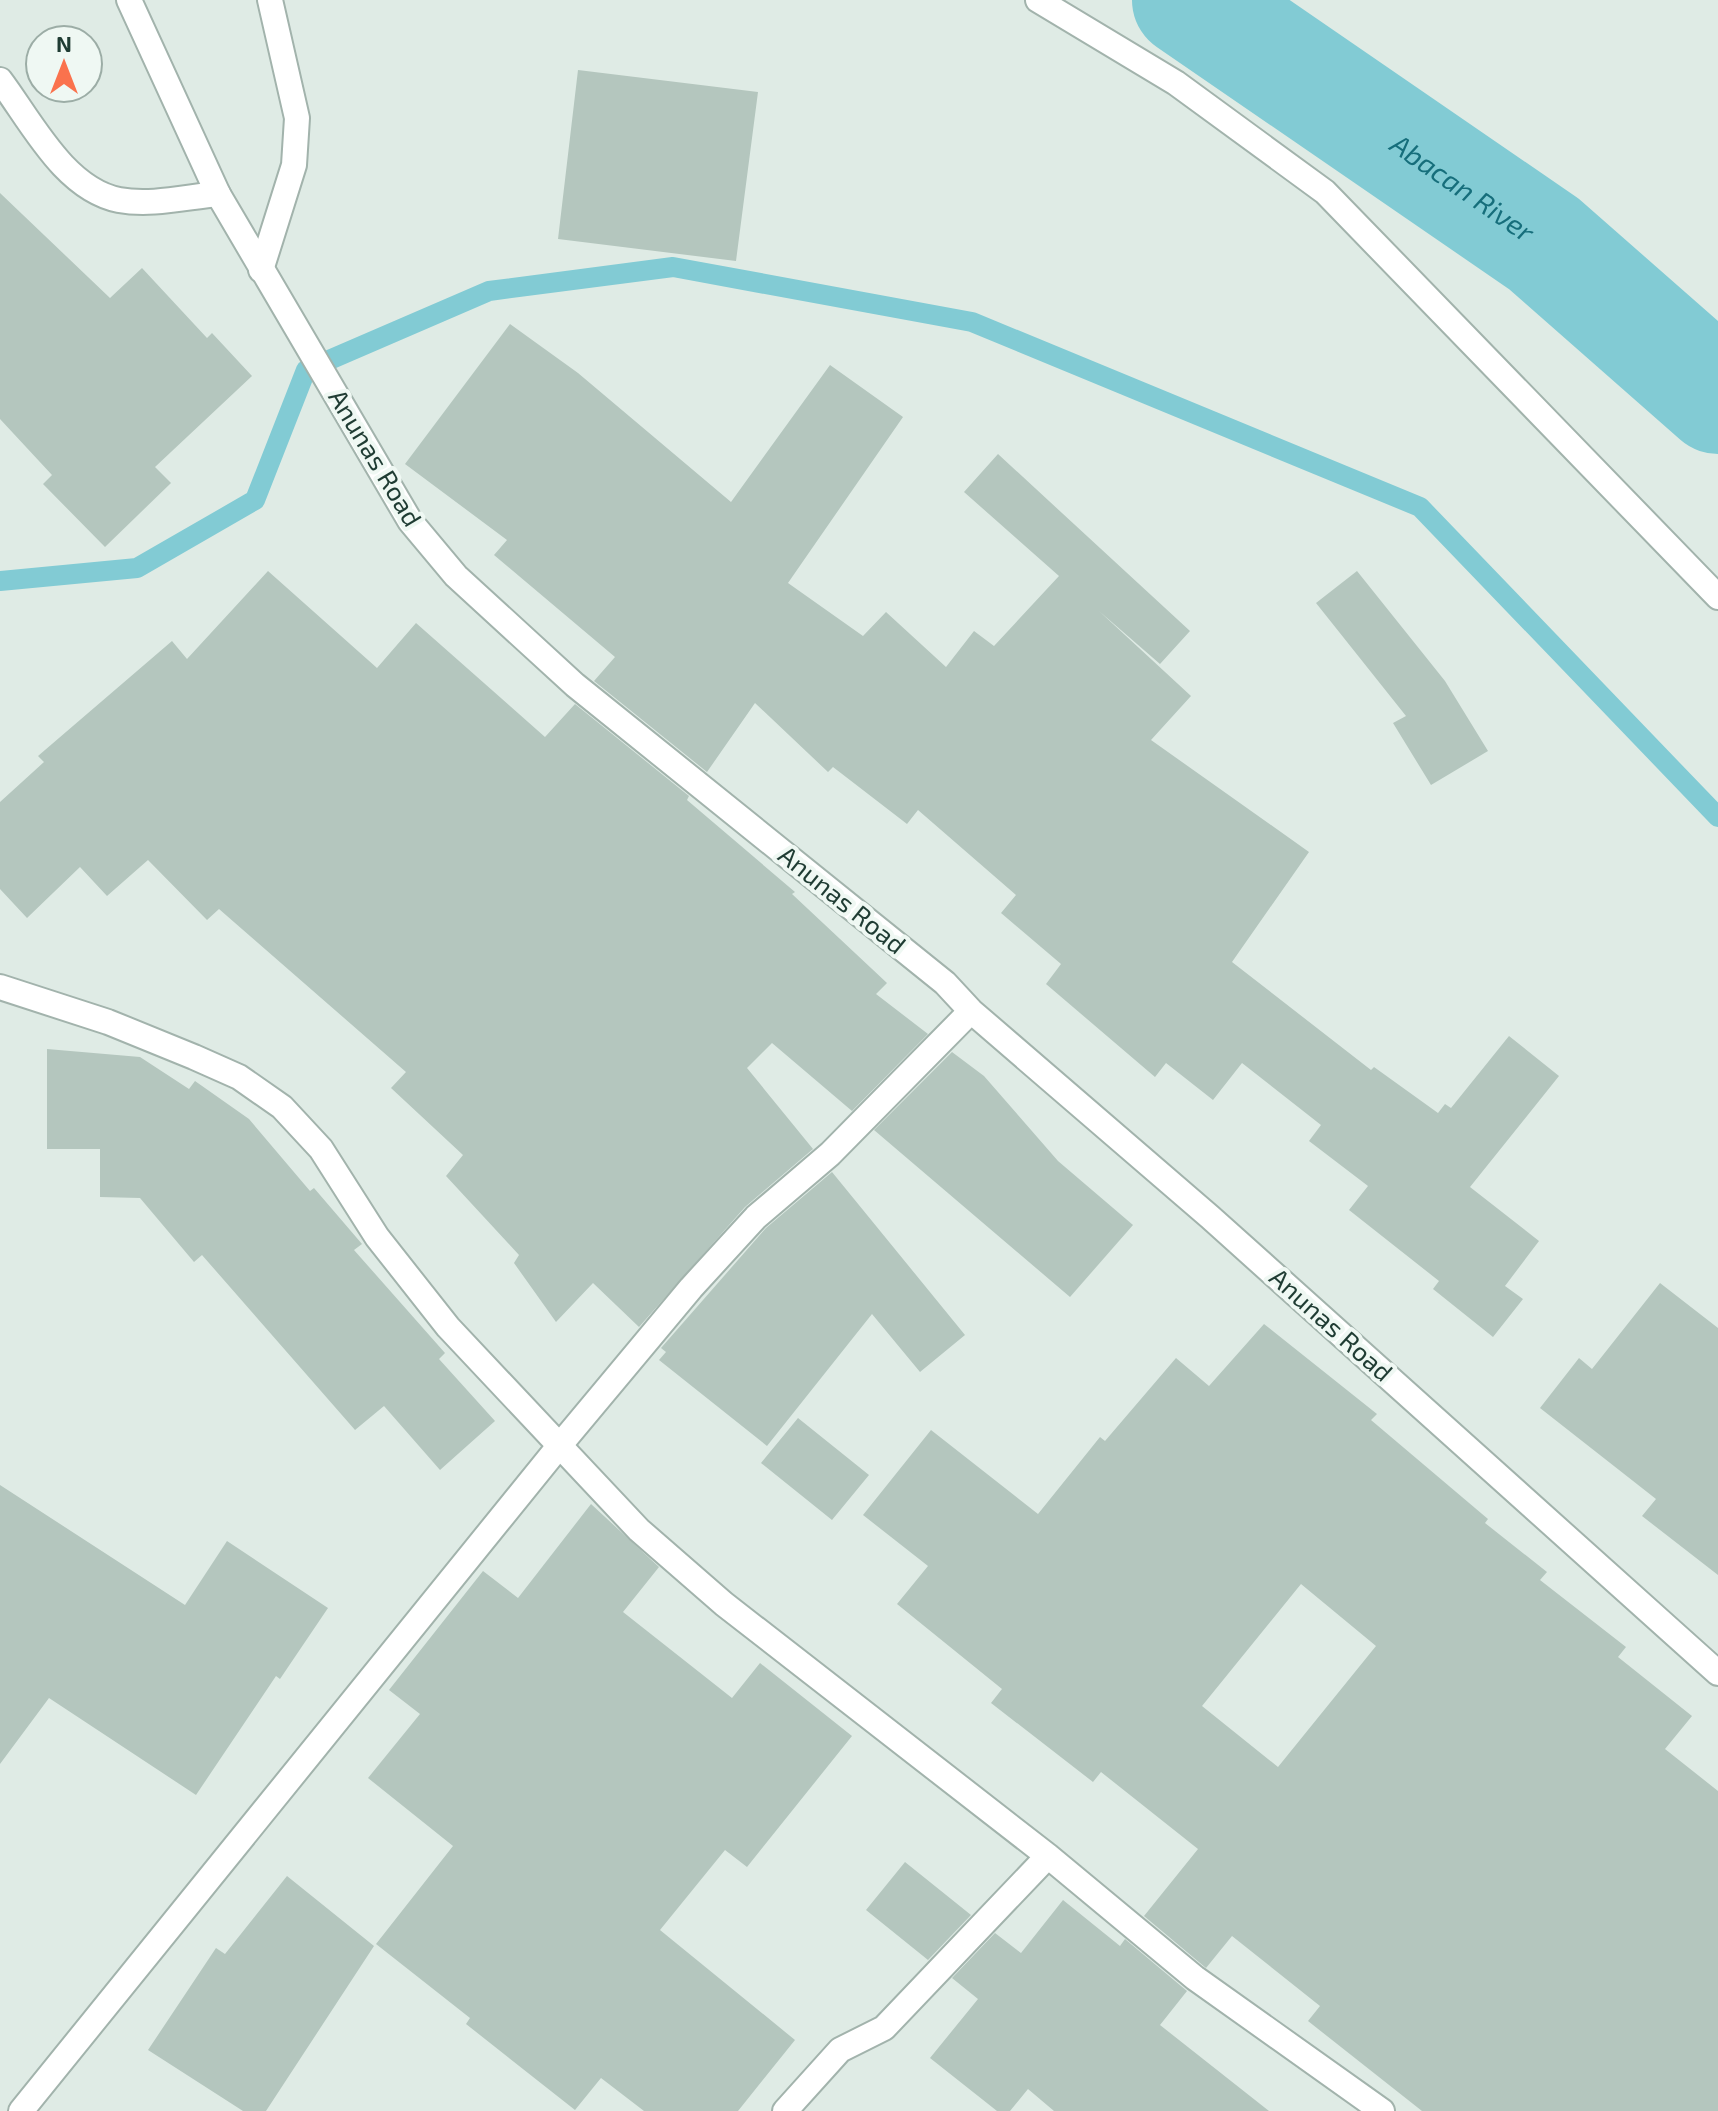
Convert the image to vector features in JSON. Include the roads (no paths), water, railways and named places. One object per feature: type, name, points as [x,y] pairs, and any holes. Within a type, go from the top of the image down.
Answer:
[{"type":"street","name":"Anunas Road","points":[[129,0],[218,194],[261,270],[410,521],[456,576],[575,685],[945,983],[971,1011],[1210,1217],[1718,1673]]},
{"type":"street","points":[[261,270],[294,165],[297,118],[270,0]]},
{"type":"street","points":[[1038,0],[1176,83],[1325,192],[1718,597]]},
{"type":"street","points":[[0,80],[70,172],[90,190],[119,200],[147,202],[218,194]]},
{"type":"street","points":[[0,987],[108,1022],[194,1057],[239,1077],[282,1107],[321,1149],[377,1237],[448,1327],[639,1530],[724,1604],[1048,1856],[1195,1978],[1382,2111]]},
{"type":"street","points":[[21,2111],[560,1445],[756,1217],[830,1154],[971,1011]]},
{"type":"street","points":[[785,2111],[840,2050],[884,2028],[1048,1856]]},
{"type":"waterway","name":"Abacan River","points":[[1189,0],[1544,244],[1718,397]]},
{"type":"waterway","points":[[0,581],[137,568],[255,500],[306,370],[489,291],[673,267],[972,322],[1420,507],[1718,817]]}]
